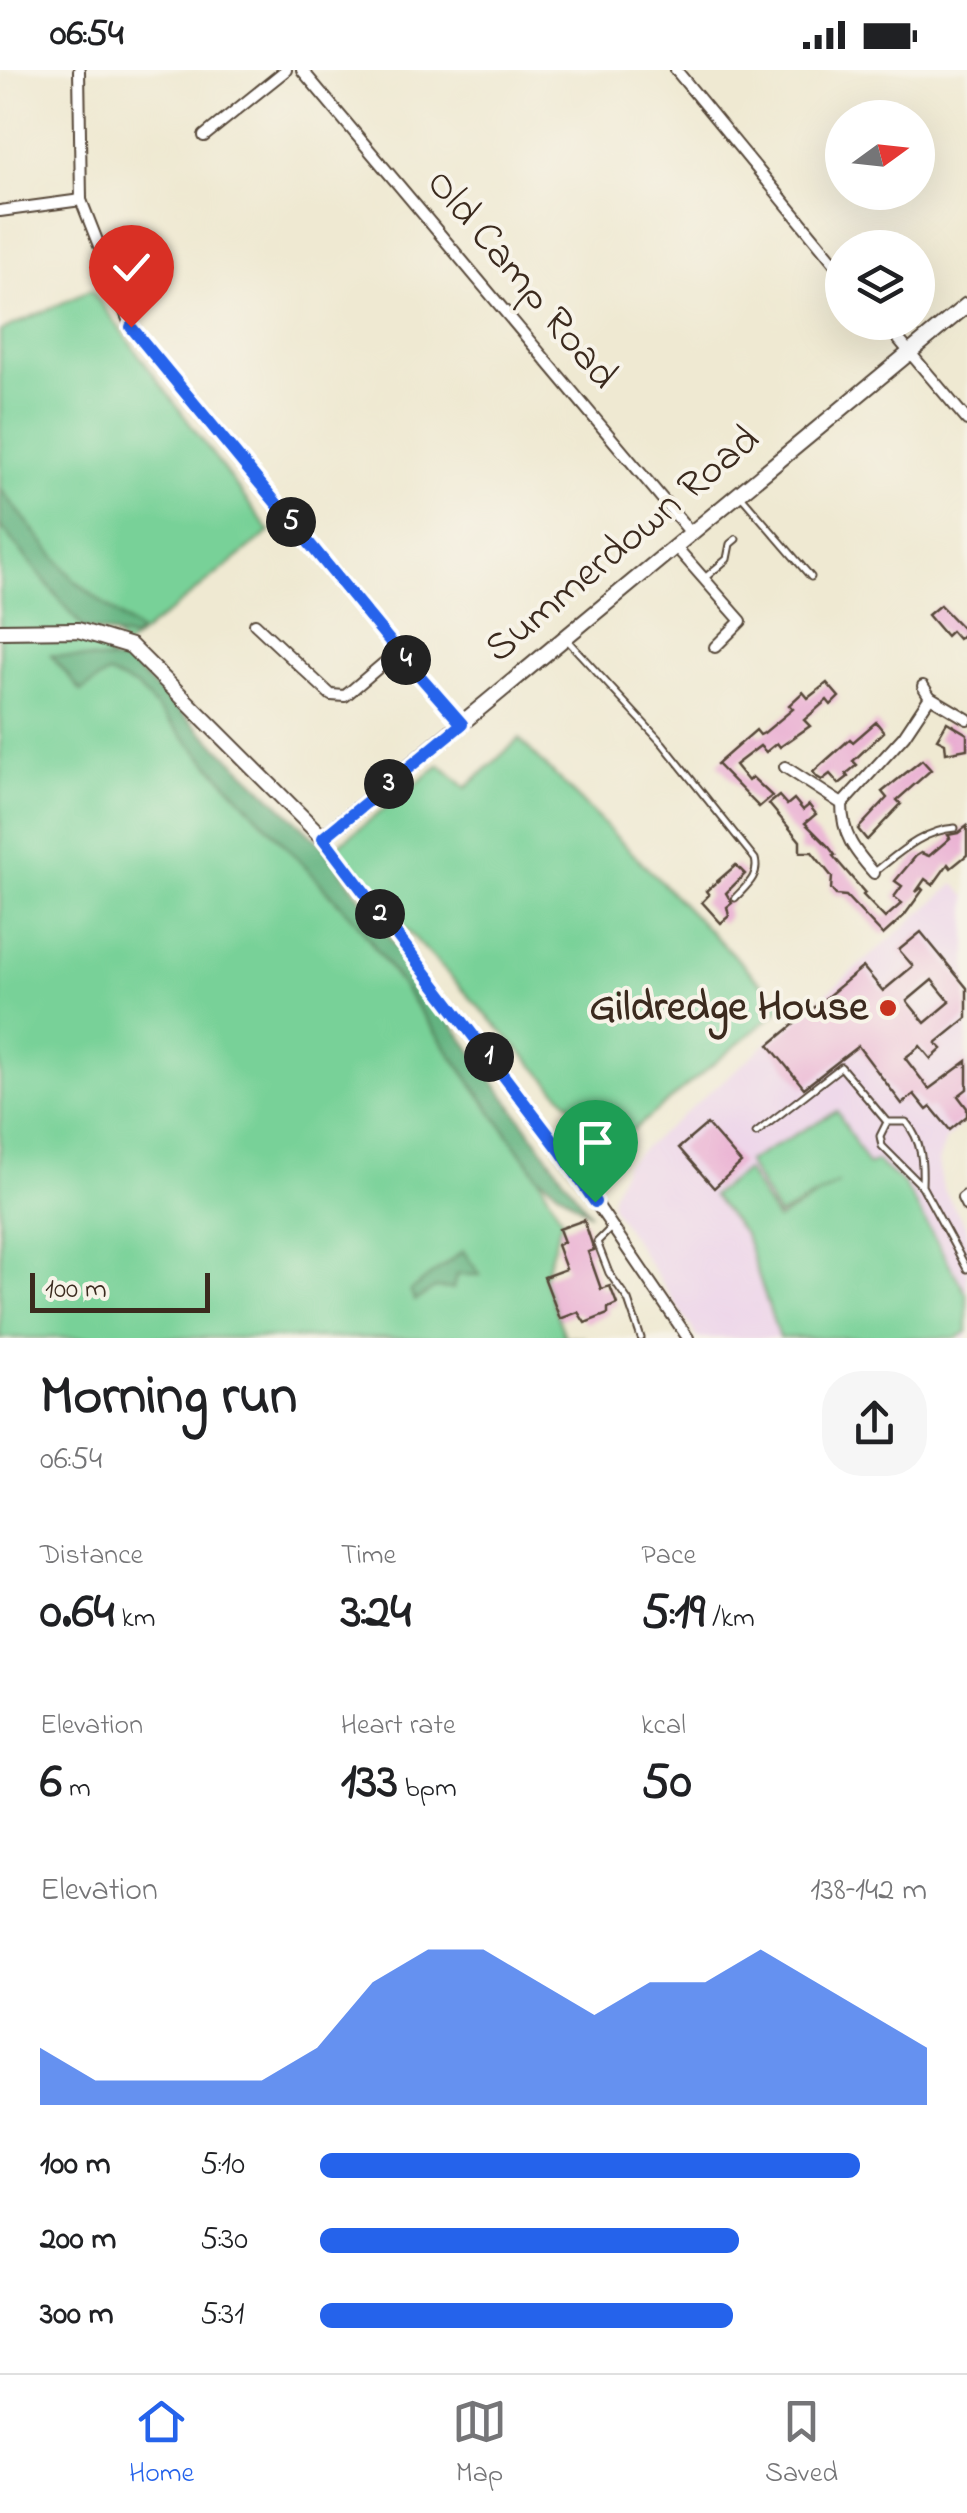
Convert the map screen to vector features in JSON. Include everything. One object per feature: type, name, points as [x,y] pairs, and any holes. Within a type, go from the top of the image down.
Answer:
[{"type":"street","points":[[79,70],[81,200],[131,327],[462,724]]},
{"type":"street","points":[[204,136],[286,70]]},
{"type":"street","name":"Old Camp Road","points":[[302,70],[691,533]]},
{"type":"street","points":[[676,70],[825,251]]},
{"type":"street","points":[[0,211],[81,200]]},
{"type":"street","name":"Summerdown Road","points":[[323,838],[967,305]]},
{"type":"street","points":[[899,340],[967,420]]},
{"type":"street","points":[[675,546],[741,621],[714,648]]},
{"type":"street","points":[[255,624],[331,695],[345,696],[398,651]]},
{"type":"street","points":[[0,631],[78,630],[130,646],[323,838],[560,1150],[688,1338]]},
{"type":"street","points":[[923,686],[930,697],[967,719]]},
{"type":"street","points":[[874,873],[848,843],[842,824],[842,804],[904,736],[930,697]]},
{"type":"street","points":[[786,767],[842,804]]},
{"type":"street","points":[[967,1195],[963,1198],[967,1206]]},
{"type":"lane","points":[[739,494],[810,576]]},
{"type":"lane","points":[[704,579],[727,559],[730,544],[736,538]]},
{"type":"lane","points":[[565,638],[663,744],[755,859],[755,876],[735,898]]},
{"type":"lane","points":[[874,873],[909,845],[955,828]]},
{"type":"lane","points":[[756,1133],[841,1067],[887,1122]]},
{"type":"lane","points":[[887,1122],[880,1136],[882,1146],[922,1186],[967,1268]]},
{"type":"lane","points":[[887,1122],[906,1122],[916,1136],[923,1164],[922,1186]]},
{"type":"lane","points":[[612,1226],[598,1242],[601,1256],[628,1300],[641,1338]]},
{"type":"shaded area","name":"Gildredge House","points":[[955,884],[967,897],[967,1119],[946,1139],[938,1162],[943,1189],[967,1228],[967,1338],[698,1338],[611,1205],[626,1163]]},
{"type":"green space","points":[[91,290],[270,532],[125,647],[0,499],[0,331]]},
{"type":"green space","points":[[0,488],[74,580],[139,632],[133,639],[83,628],[0,525]]},
{"type":"green space","points":[[0,525],[83,628],[357,923],[538,1176],[562,1219],[544,1278],[565,1337],[585,1338],[0,1338]]},
{"type":"green space","points":[[51,655],[128,662],[323,846],[590,1214],[538,1176],[357,922],[137,687],[108,674],[81,691]]},
{"type":"green space","points":[[519,739],[784,1006],[611,1148],[332,850],[440,765],[466,788]]},
{"type":"green space","points":[[837,1111],[868,1165],[876,1161],[904,1184],[967,1295],[967,1332],[956,1338],[779,1338],[745,1235],[712,1195],[746,1170],[777,1220],[839,1183],[778,1216],[747,1162]]},
{"type":"green space","points":[[463,1251],[480,1275],[456,1275],[453,1289],[435,1288],[415,1301],[410,1291]]},
{"type":"building","points":[[940,605],[966,632],[958,639],[951,631],[946,636],[928,615]]},
{"type":"building","points":[[827,683],[839,697],[831,705],[827,700],[804,720],[810,726],[780,747],[777,743],[766,752],[760,746],[735,765],[748,781],[752,777],[772,796],[759,807],[717,764],[756,730],[760,735],[764,733],[793,709],[789,705],[803,692],[808,698]]},
{"type":"building","points":[[876,722],[884,732],[853,761],[857,765],[846,774],[848,777],[839,784],[830,774],[822,780],[817,777],[813,772]]},
{"type":"building","points":[[947,722],[967,734],[967,749],[946,753],[945,743],[937,739]]},
{"type":"building","points":[[922,760],[931,770],[897,800],[901,804],[867,840],[858,829],[887,798],[882,792]]},
{"type":"building","points":[[779,796],[787,805],[794,799],[803,810],[809,805],[816,814],[805,823],[885,918],[902,903],[894,897],[902,886],[895,881],[916,856],[929,856],[950,838],[948,835],[967,826],[967,855],[951,868],[948,864],[933,885],[925,879],[916,892],[923,890],[904,916],[883,935],[846,896],[836,895],[831,889],[832,877],[812,852],[800,852],[800,841],[769,804]]},
{"type":"building","points":[[736,865],[745,874],[726,893],[732,903],[727,907],[729,916],[721,923],[702,902],[709,895],[706,891]]},
{"type":"building","points":[[921,932],[967,988],[967,1018],[936,1043],[942,1049],[931,1059],[920,1046],[905,1058],[929,1089],[967,1061],[967,1089],[958,1096],[967,1108],[967,1116],[950,1130],[914,1094],[902,1104],[858,1046],[804,1088],[769,1045],[863,967],[883,991],[913,966],[899,950]],"holes":[[[932,980],[950,1002],[925,1023],[907,1001]]]},
{"type":"building","points":[[707,1124],[741,1163],[714,1188],[679,1148]]},
{"type":"building","points":[[584,1220],[594,1250],[588,1252],[601,1289],[610,1286],[617,1304],[608,1308],[608,1314],[585,1323],[578,1312],[560,1319],[544,1277],[566,1269],[557,1245],[564,1242],[559,1229]]},
{"type":"place","name":"Gildredge House","points":[[888,1008]]},
{"type":"route","points":[[131,327],[462,724],[323,838],[560,1150],[595,1202]]}]
